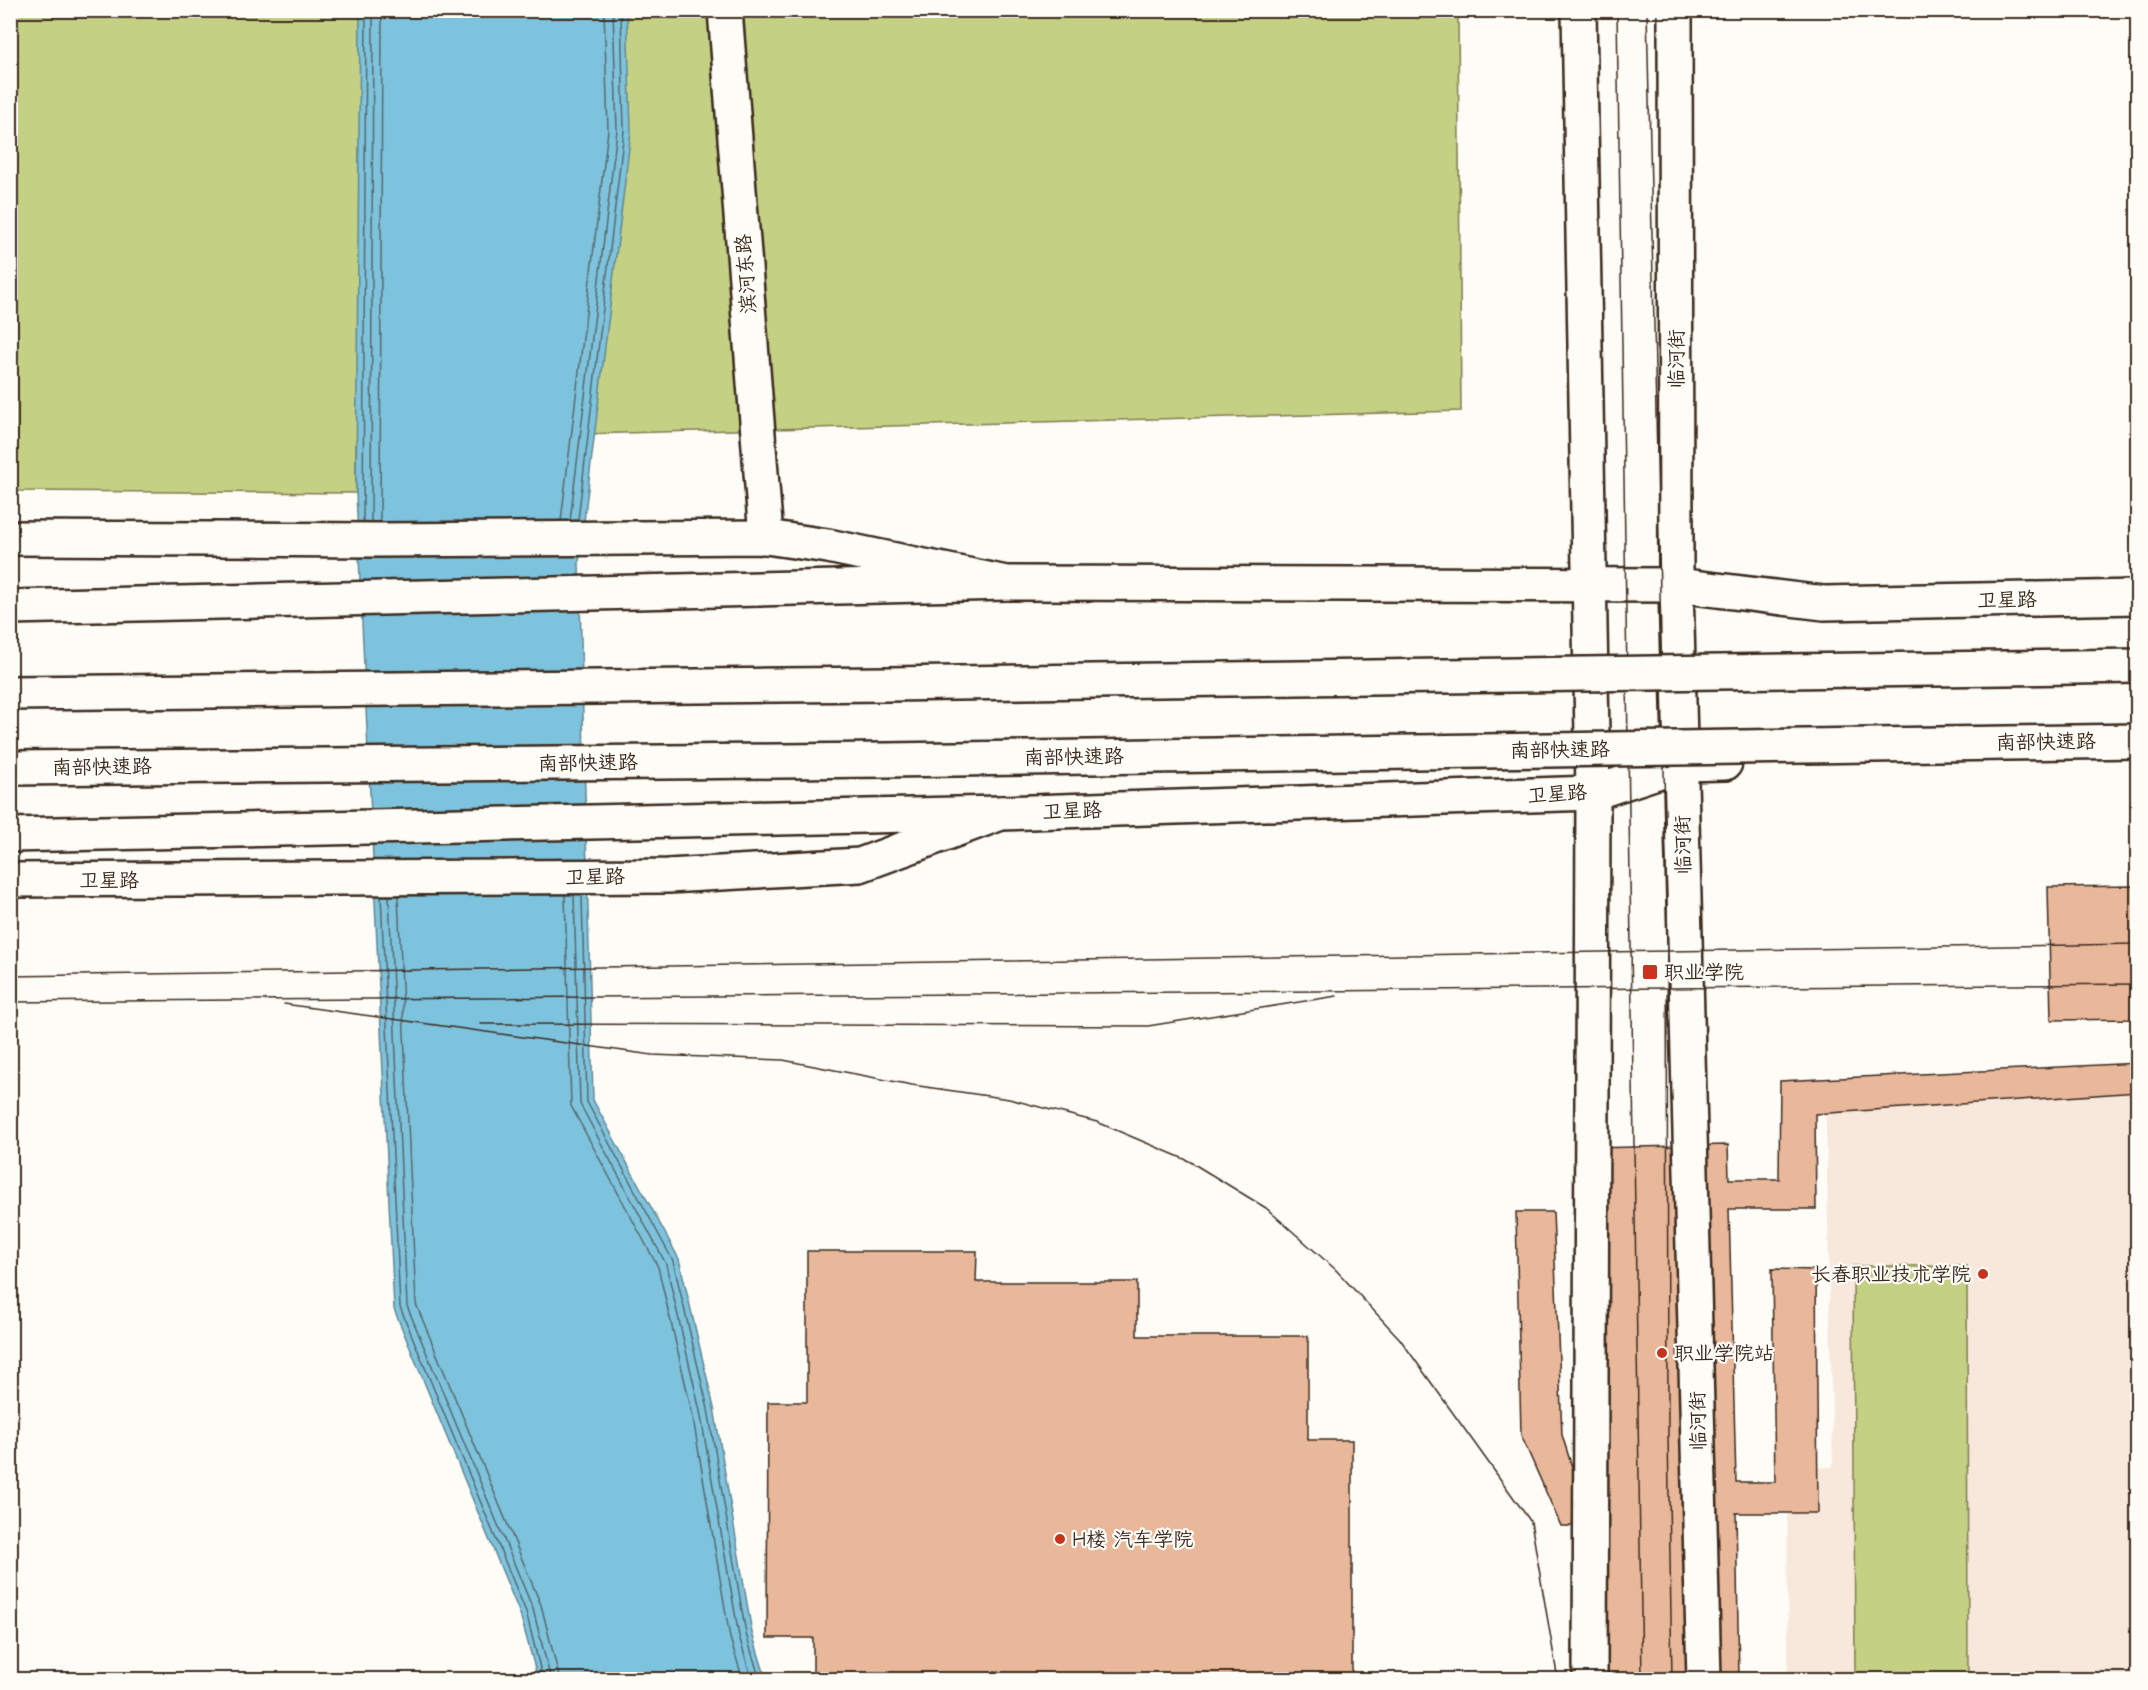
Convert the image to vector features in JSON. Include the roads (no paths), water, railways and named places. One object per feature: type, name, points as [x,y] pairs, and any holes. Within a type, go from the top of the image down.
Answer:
[{"type":"main road","name":"滨河东路","points":[[725,10],[766,537]]},
{"type":"main road","points":[[1579,10],[1593,793],[1590,1680]]},
{"type":"main road","name":"临河街","points":[[1675,10],[1676,585],[1704,1680]]},
{"type":"main road","name":"卫星路","points":[[10,538],[379,540],[766,537],[828,546],[1006,583],[1676,585],[1824,603],[2138,597]]},
{"type":"main road","points":[[10,607],[1006,583]]},
{"type":"main road","points":[[10,693],[948,683],[2138,666]]},
{"type":"main road","name":"南部快速路","points":[[10,768],[898,760],[2138,741]]},
{"type":"main road","name":"卫星路","points":[[10,880],[386,880],[668,876],[860,865],[1001,813],[1593,793],[1681,764],[2138,755]]},
{"type":"main road","points":[[10,835],[1001,813]]},
{"type":"water","points":[[360,11],[627,11],[631,131],[579,563],[593,1100],[679,1259],[714,1408],[752,1633],[766,1679],[538,1679],[520,1614],[394,1309],[356,493]]},
{"type":"tram line","points":[[1617,10],[1642,1680]]},
{"type":"tram line","points":[[1647,10],[1667,907],[1668,1434],[1672,1680]]},
{"type":"tram line","points":[[10,976],[2138,944]]},
{"type":"tram line","points":[[10,1002],[2138,984]]},
{"type":"tram line","points":[[481,1024],[1148,1026],[1337,996]]},
{"type":"tram line","points":[[284,1004],[652,1055],[783,1060],[912,1085],[1009,1099],[1097,1122],[1189,1161],[1266,1208],[1335,1269],[1400,1339],[1531,1522],[1558,1680]]},
{"type":"place","name":"职业学院","points":[[1650,972]]},
{"type":"place","name":"长春职业技术学院","points":[[1983,1274]]},
{"type":"place","name":"职业学院站","points":[[1662,1353]]},
{"type":"place","name":"H楼 汽车学院","points":[[1060,1539]]}]
